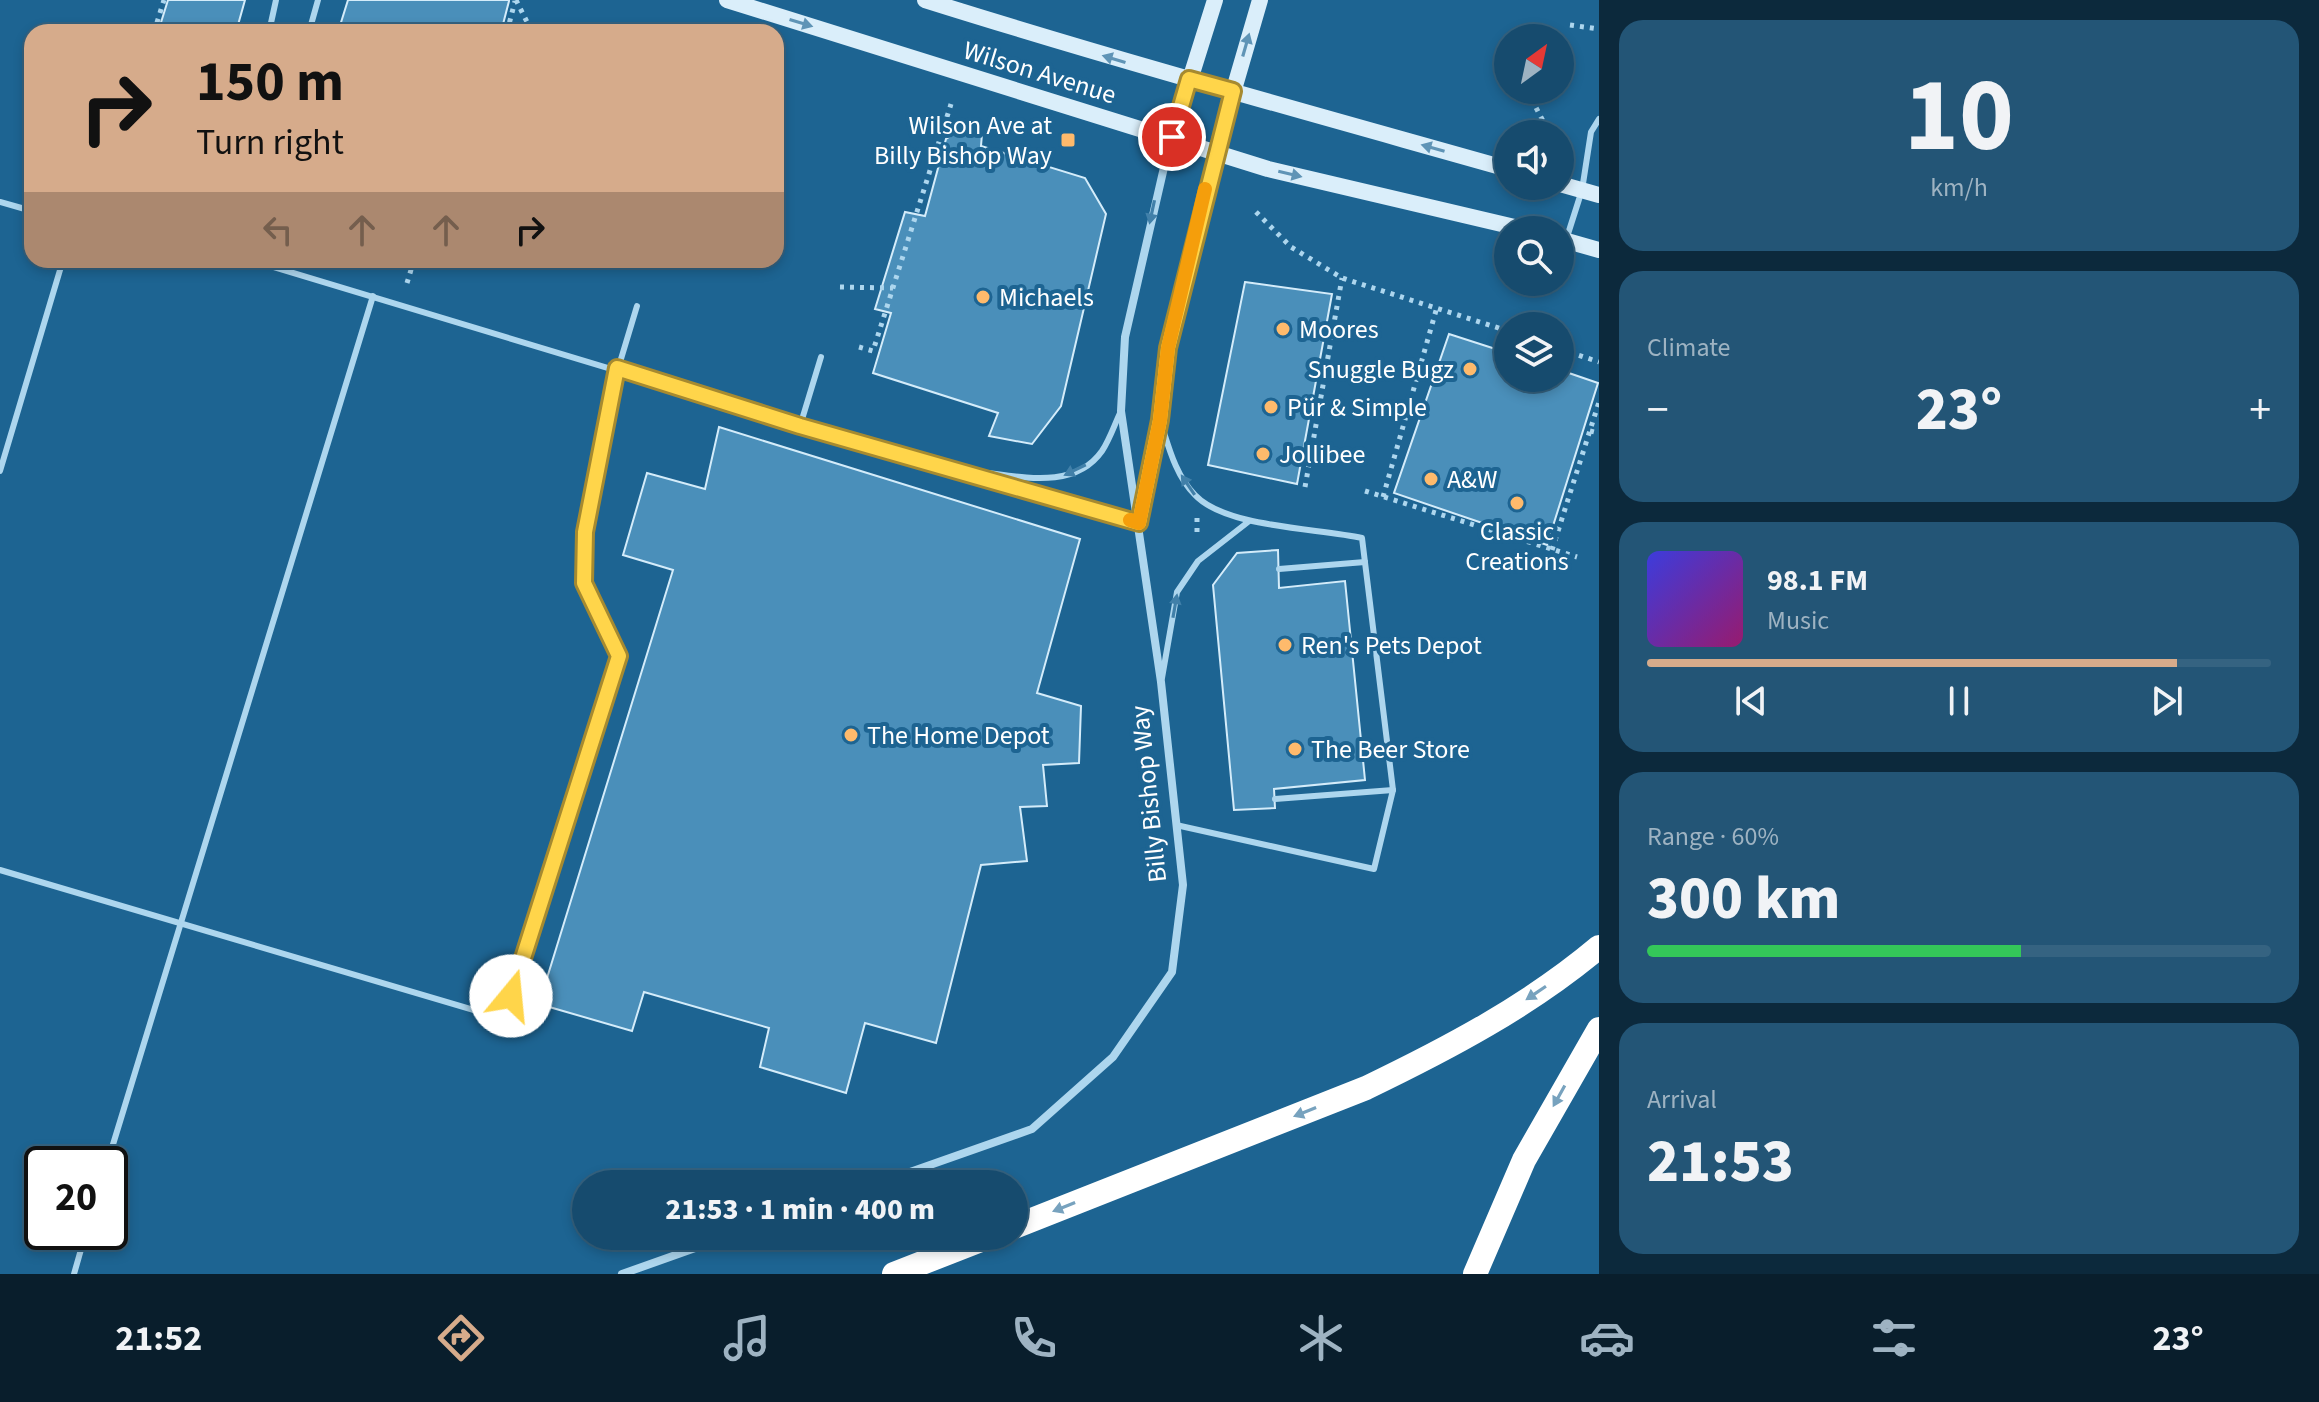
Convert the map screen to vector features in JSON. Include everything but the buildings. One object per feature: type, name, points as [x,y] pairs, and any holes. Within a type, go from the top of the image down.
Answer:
[{"type":"highway","points":[[1028,1221],[1366,1088],[1477,1031],[1599,947]]},
{"type":"highway","points":[[1475,1274],[1524,1160],[1599,1029]]},
{"type":"highway","points":[[894,1274],[955,1250]]},
{"type":"main road","name":"Wilson Avenue","points":[[727,0],[1268,169],[1494,222]]},
{"type":"main road","name":"Wilson Avenue","points":[[925,0],[1156,72],[1494,165]]},
{"type":"main road","name":"Billy Bishop Way","points":[[1172,137],[1215,0]]},
{"type":"main road","name":"Billy Bishop Way","points":[[1216,151],[1260,0]]},
{"type":"main road","points":[[1574,243],[1599,250]]},
{"type":"street","name":"Billy Bishop Way","points":[[916,1170],[1032,1129],[1113,1057],[1172,972],[1183,885],[1161,682],[1121,411],[1125,337],[1172,137]]},
{"type":"street","name":"Billy Bishop Way","points":[[1139,523],[1160,420],[1168,348],[1216,151]]},
{"type":"street","points":[[622,1274],[690,1250]]},
{"type":"lane","points":[[271,24],[276,0]]},
{"type":"lane","points":[[311,24],[318,0]]},
{"type":"lane","points":[[1574,221],[1591,192],[1588,142],[1599,119]]},
{"type":"lane","points":[[0,202],[24,209]]},
{"type":"lane","points":[[0,471],[61,268]]},
{"type":"lane","points":[[277,268],[617,368],[800,426],[963,470],[1139,523]]},
{"type":"lane","points":[[112,1146],[178,923],[373,296]]},
{"type":"lane","points":[[0,870],[504,1019],[619,656],[584,583],[585,532],[617,368],[637,306]]},
{"type":"lane","points":[[800,426],[821,357]]},
{"type":"lane","points":[[963,470],[1054,479],[1082,468],[1101,452],[1121,411]]},
{"type":"lane","points":[[1160,420],[1174,463],[1196,497],[1248,522],[1362,538],[1393,790],[1374,869],[1176,825]]},
{"type":"lane","points":[[1161,682],[1177,592],[1198,561],[1248,522]]},
{"type":"lane","points":[[1279,569],[1365,562]]},
{"type":"lane","points":[[1275,799],[1393,790]]},
{"type":"lane","points":[[74,1274],[81,1250]]},
{"type":"path","points":[[156,24],[164,0]]},
{"type":"path","points":[[509,24],[516,0]]},
{"type":"path","points":[[516,0],[528,24]]},
{"type":"path","points":[[1574,26],[1599,29]]},
{"type":"path","points":[[859,347],[873,351],[951,104]]},
{"type":"path","points":[[946,122],[954,134]]},
{"type":"path","points":[[1256,212],[1291,247],[1342,278],[1494,326]]},
{"type":"path","points":[[407,283],[412,268]]},
{"type":"path","points":[[1305,487],[1342,278]]},
{"type":"path","points":[[840,287],[893,288]]},
{"type":"path","points":[[1383,497],[1437,307]]},
{"type":"path","points":[[1574,354],[1599,362]]},
{"type":"path","points":[[1552,550],[1599,402]]},
{"type":"path","points":[[1590,431],[1599,433]]},
{"type":"path","points":[[1365,491],[1577,557]]},
{"type":"slow traffic","points":[[1130,520],[1139,523],[1160,420],[1168,348],[1205,189]]},
{"type":"place","name":"Wilson Ave at Billy Bishop Way","points":[[1068,140]]},
{"type":"place","name":"Michaels","points":[[983,297]]},
{"type":"place","name":"Moores","points":[[1283,329]]},
{"type":"place","name":"Snuggle Bugz","points":[[1470,369]]},
{"type":"place","name":"Pür & Simple","points":[[1271,407]]},
{"type":"place","name":"Jollibee","points":[[1263,454]]},
{"type":"place","name":"A&W","points":[[1431,479]]},
{"type":"place","name":"Classic Creations","points":[[1517,503]]},
{"type":"place","name":"Ren's Pets Depot","points":[[1285,645]]},
{"type":"place","name":"The Home Depot","points":[[851,735]]},
{"type":"place","name":"The Beer Store","points":[[1295,749]]},
{"type":"route","points":[[511,996],[619,656],[584,583],[585,532],[617,368],[800,426],[963,470],[1139,523],[1160,420],[1168,348],[1204,194],[1233,91],[1189,79],[1172,137]]}]
